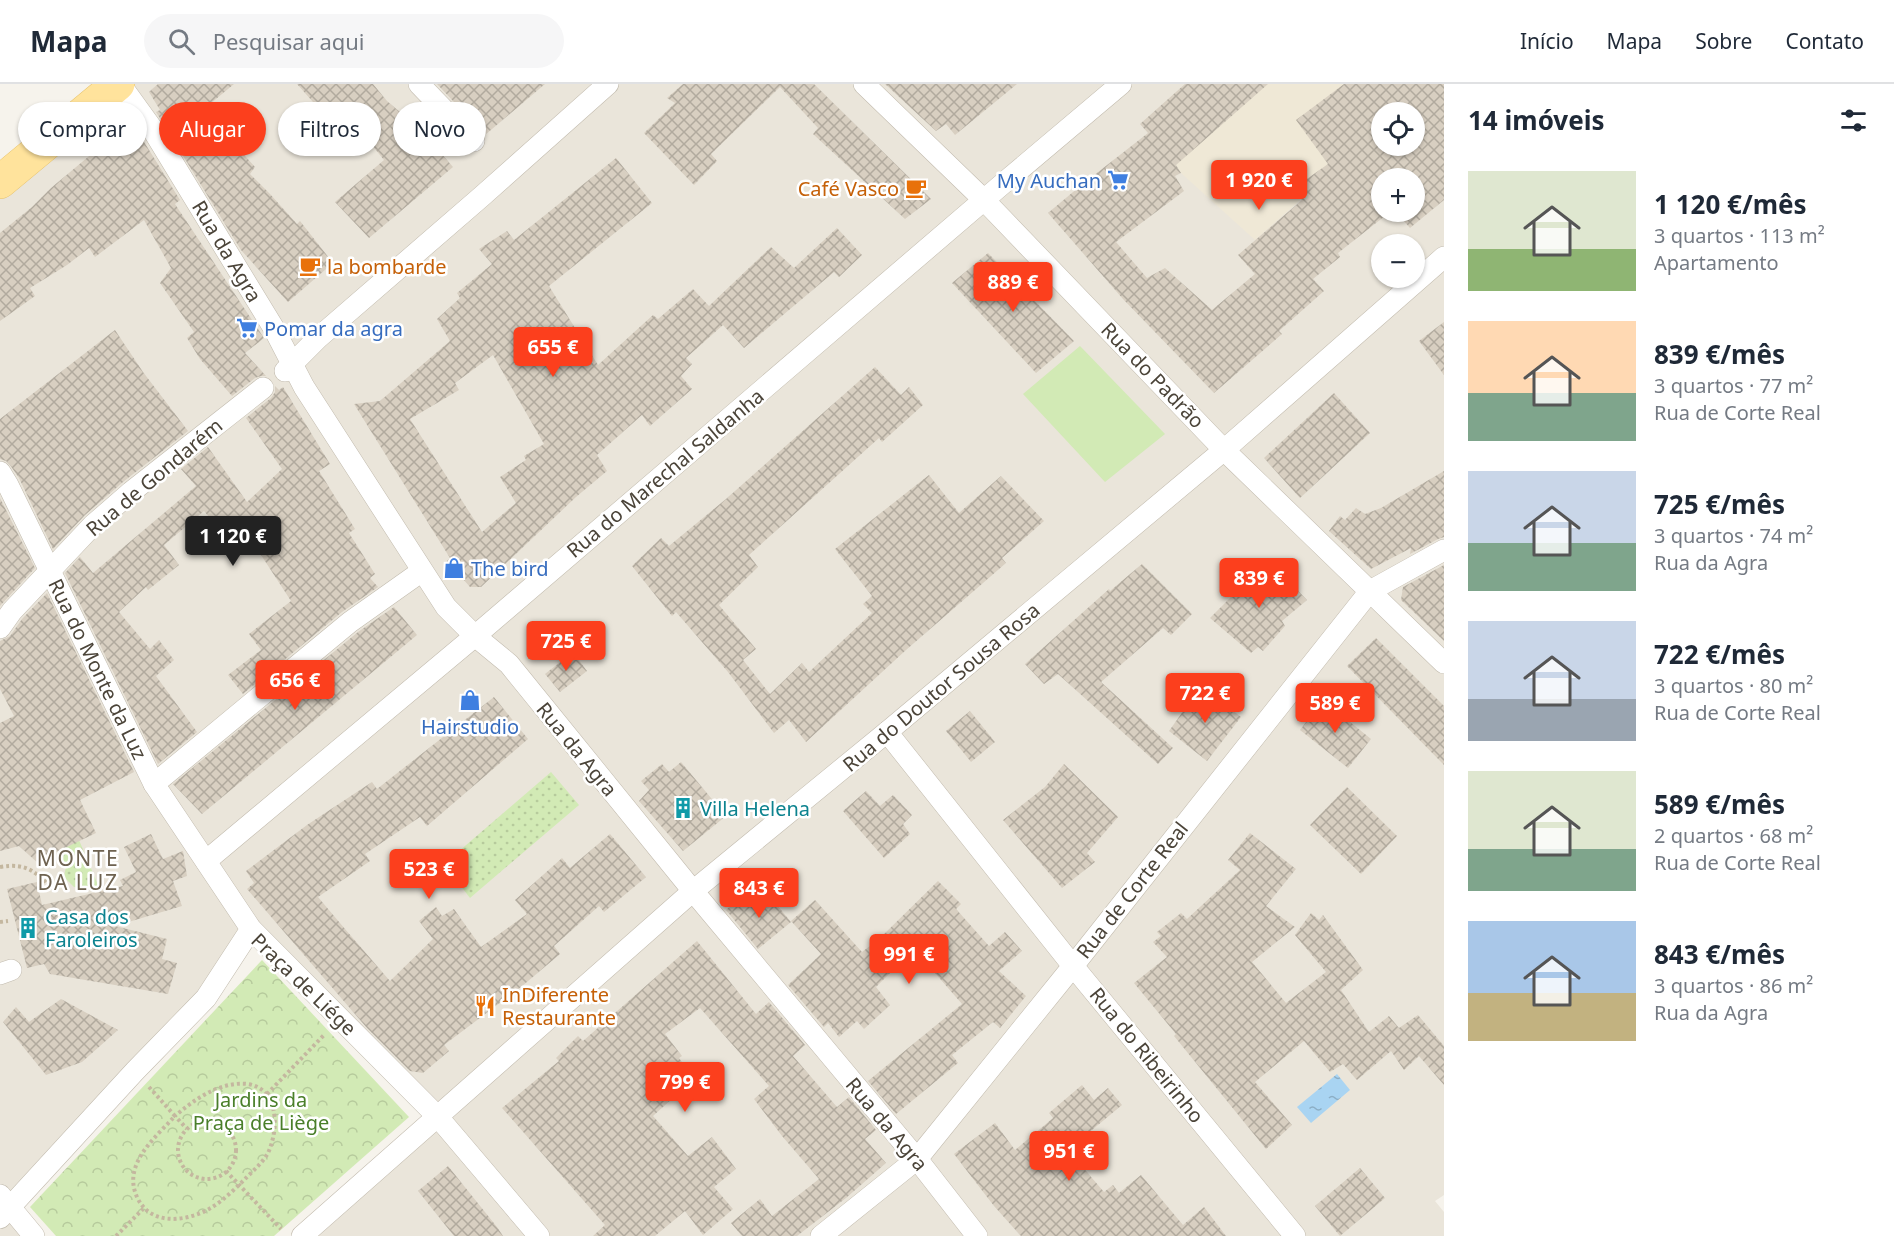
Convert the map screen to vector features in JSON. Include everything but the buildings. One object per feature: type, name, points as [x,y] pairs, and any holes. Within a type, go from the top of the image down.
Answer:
[{"type":"main road","points":[[0,183],[119,84]]},
{"type":"street","name":"Rua da Agra","points":[[119,84],[152,127],[267,317],[289,368],[304,387],[446,607],[475,636],[509,664],[693,891],[917,1159],[977,1236]]},
{"type":"street","points":[[419,84],[436,102]]},
{"type":"street","points":[[289,368],[318,338],[608,84]]},
{"type":"street","name":"Rua do Padrão","points":[[864,84],[984,200],[1224,450],[1444,663]]},
{"type":"street","name":"Rua do Marechal Saldanha","points":[[206,861],[475,636],[1121,84]]},
{"type":"street","name":"Rua do Doutor Sousa Rosa","points":[[438,1117],[693,891],[888,732],[1224,450],[1444,257]]},
{"type":"street","name":"Rua de Gondarém","points":[[0,628],[12,611],[50,572],[74,543],[100,519],[261,389]]},
{"type":"street","name":"Rua do Monte da Luz","points":[[0,472],[154,783],[251,929]]},
{"type":"street","name":"Rua de Corte Real","points":[[821,1236],[917,1159],[1370,591],[1444,550]]},
{"type":"street","points":[[154,783],[350,622],[422,571]]},
{"type":"street","name":"Rua do Ribeirinho","points":[[888,732],[1073,966],[1295,1236]]},
{"type":"street","name":"Praça de Liége","points":[[34,1236],[3,1207],[206,998],[251,929],[438,1117],[539,1236]]},
{"type":"street","points":[[302,1236],[438,1117]]},
{"type":"path","points":[[44,858],[51,866]]},
{"type":"path","points":[[0,867],[21,865],[33,871],[57,892]]},
{"type":"path","points":[[0,922],[8,921]]},
{"type":"path","points":[[267,1094],[341,1018]]},
{"type":"path","points":[[135,1071],[187,1129]]},
{"type":"path","points":[[247,1084],[267,1094],[275,1117],[272,1142],[261,1164],[239,1185],[208,1209],[192,1216],[162,1219],[143,1209],[135,1194],[135,1168],[142,1152],[175,1116],[190,1103],[225,1086],[247,1084]]},
{"type":"path","points":[[203,1121],[213,1121],[229,1130],[234,1137],[236,1156],[226,1171],[219,1176],[202,1178],[186,1169],[179,1154],[182,1136],[187,1129],[203,1121]]},
{"type":"path","points":[[226,1171],[287,1236]]},
{"type":"path","points":[[116,1236],[143,1209]]},
{"type":"shaded area","points":[[118,84],[1444,84],[1444,1195],[1435,1201],[1444,1212],[1444,1236],[303,1236],[438,1117],[251,929],[206,998],[11,1207],[34,1236],[0,1236],[0,182],[31,156],[147,156],[147,102],[96,102]]},
{"type":"shaded area","points":[[1254,84],[1373,84],[1333,171],[1255,240],[1181,173],[1176,165]]},
{"type":"green space","points":[[1080,346],[1165,434],[1105,482],[1023,394]]},
{"type":"green space","points":[[551,772],[579,805],[470,898],[444,864]]},
{"type":"green space","points":[[79,840],[98,885],[96,889],[74,887],[64,877],[66,866],[60,856],[63,855],[60,850]]},
{"type":"green space","name":"Jardins da Praça de Liège","points":[[262,960],[409,1117],[274,1236],[56,1236],[30,1207]]},
{"type":"water","points":[[1337,1074],[1350,1090],[1311,1123],[1297,1107]]},
{"type":"place","name":"My Auchan","points":[[1118,180]]},
{"type":"place","name":"Café Vasco","points":[[916,188]]},
{"type":"place","name":"la bombarde","points":[[310,266]]},
{"type":"place","name":"Pomar da agra","points":[[247,328]]},
{"type":"place","name":"The bird","points":[[454,568]]},
{"type":"place","name":"Hairstudio","points":[[470,700]]},
{"type":"place","name":"Villa Helena","points":[[683,808]]},
{"type":"place","name":"Casa dos Faroleiros","points":[[28,928]]},
{"type":"place","name":"InDiferente Restaurante","points":[[485,1006]]},
{"type":"district","name":"MONTE DA LUZ","points":[[78,870]]}]
